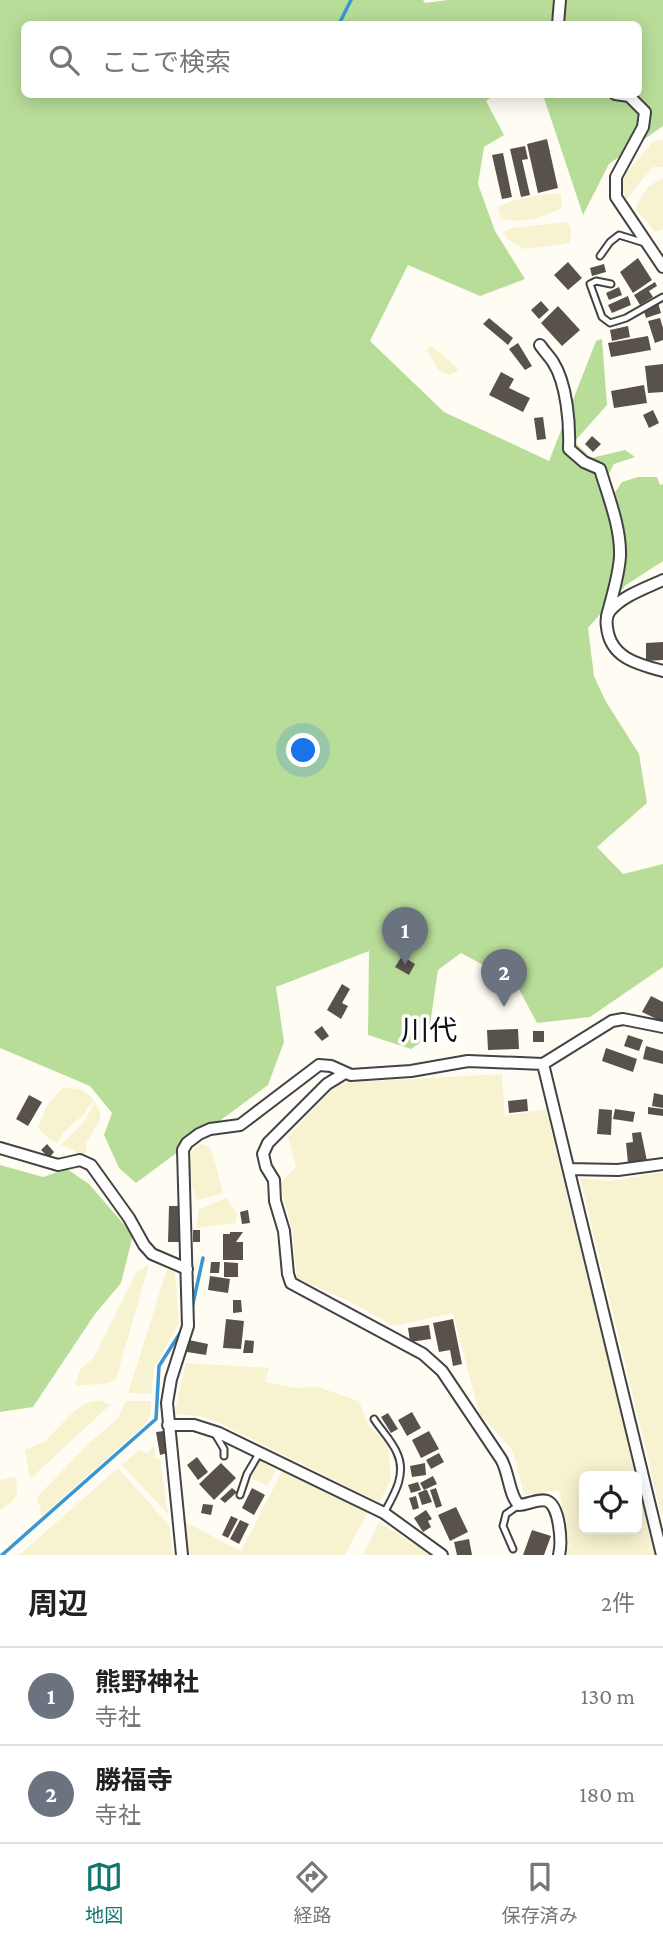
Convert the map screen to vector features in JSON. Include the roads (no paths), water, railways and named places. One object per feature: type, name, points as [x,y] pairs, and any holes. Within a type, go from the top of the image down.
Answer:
[{"type":"street","points":[[558,21],[560,0]]},
{"type":"street","points":[[631,98],[645,112],[643,127],[616,177],[616,197],[663,267]]},
{"type":"street","points":[[540,345],[555,364],[561,382],[570,423],[569,449],[584,462],[600,469],[617,528],[620,553],[607,616],[608,639],[618,654],[641,666],[663,671]]},
{"type":"street","points":[[607,616],[627,597],[663,580]]},
{"type":"street","points":[[182,1555],[167,1403],[171,1379],[188,1326],[183,1150],[187,1143],[209,1129],[240,1125],[319,1065],[331,1066],[345,1073],[411,1071],[468,1061],[543,1064],[612,1021],[622,1019],[663,1027]]},
{"type":"street","points":[[543,1064],[662,1555]]},
{"type":"street","points":[[345,1073],[327,1084],[268,1143],[264,1154],[266,1167],[274,1180],[275,1201],[284,1231],[291,1283],[423,1354],[442,1371],[501,1459],[508,1472],[514,1500],[519,1505],[543,1500],[553,1507],[560,1529],[559,1555]]},
{"type":"street","points":[[0,1148],[58,1165],[80,1160],[91,1165],[152,1254],[187,1269]]},
{"type":"street","points":[[569,1169],[618,1170],[663,1164]]},
{"type":"street","points":[[168,1425],[194,1425],[260,1452],[384,1513],[442,1555]]},
{"type":"lane","points":[[600,256],[619,235],[648,244]]},
{"type":"lane","points":[[611,284],[596,281],[590,284],[602,317],[610,323],[626,318],[663,296]]},
{"type":"lane","points":[[374,1419],[398,1454],[400,1472],[398,1488],[384,1513]]},
{"type":"lane","points":[[214,1431],[224,1449],[224,1456]]},
{"type":"lane","points":[[240,1495],[247,1474],[260,1452]]},
{"type":"lane","points":[[513,1549],[503,1525],[506,1514],[519,1505]]},
{"type":"waterway","points":[[340,21],[351,0]]},
{"type":"waterway","points":[[192,1308],[203,1258]]},
{"type":"waterway","points":[[2,1555],[156,1419],[159,1366],[182,1330]]},
{"type":"place","name":"熊野神社","points":[[405,965]]},
{"type":"place","name":"勝福寺","points":[[504,1007]]},
{"type":"district","name":"川代","points":[[429,1030]]}]
